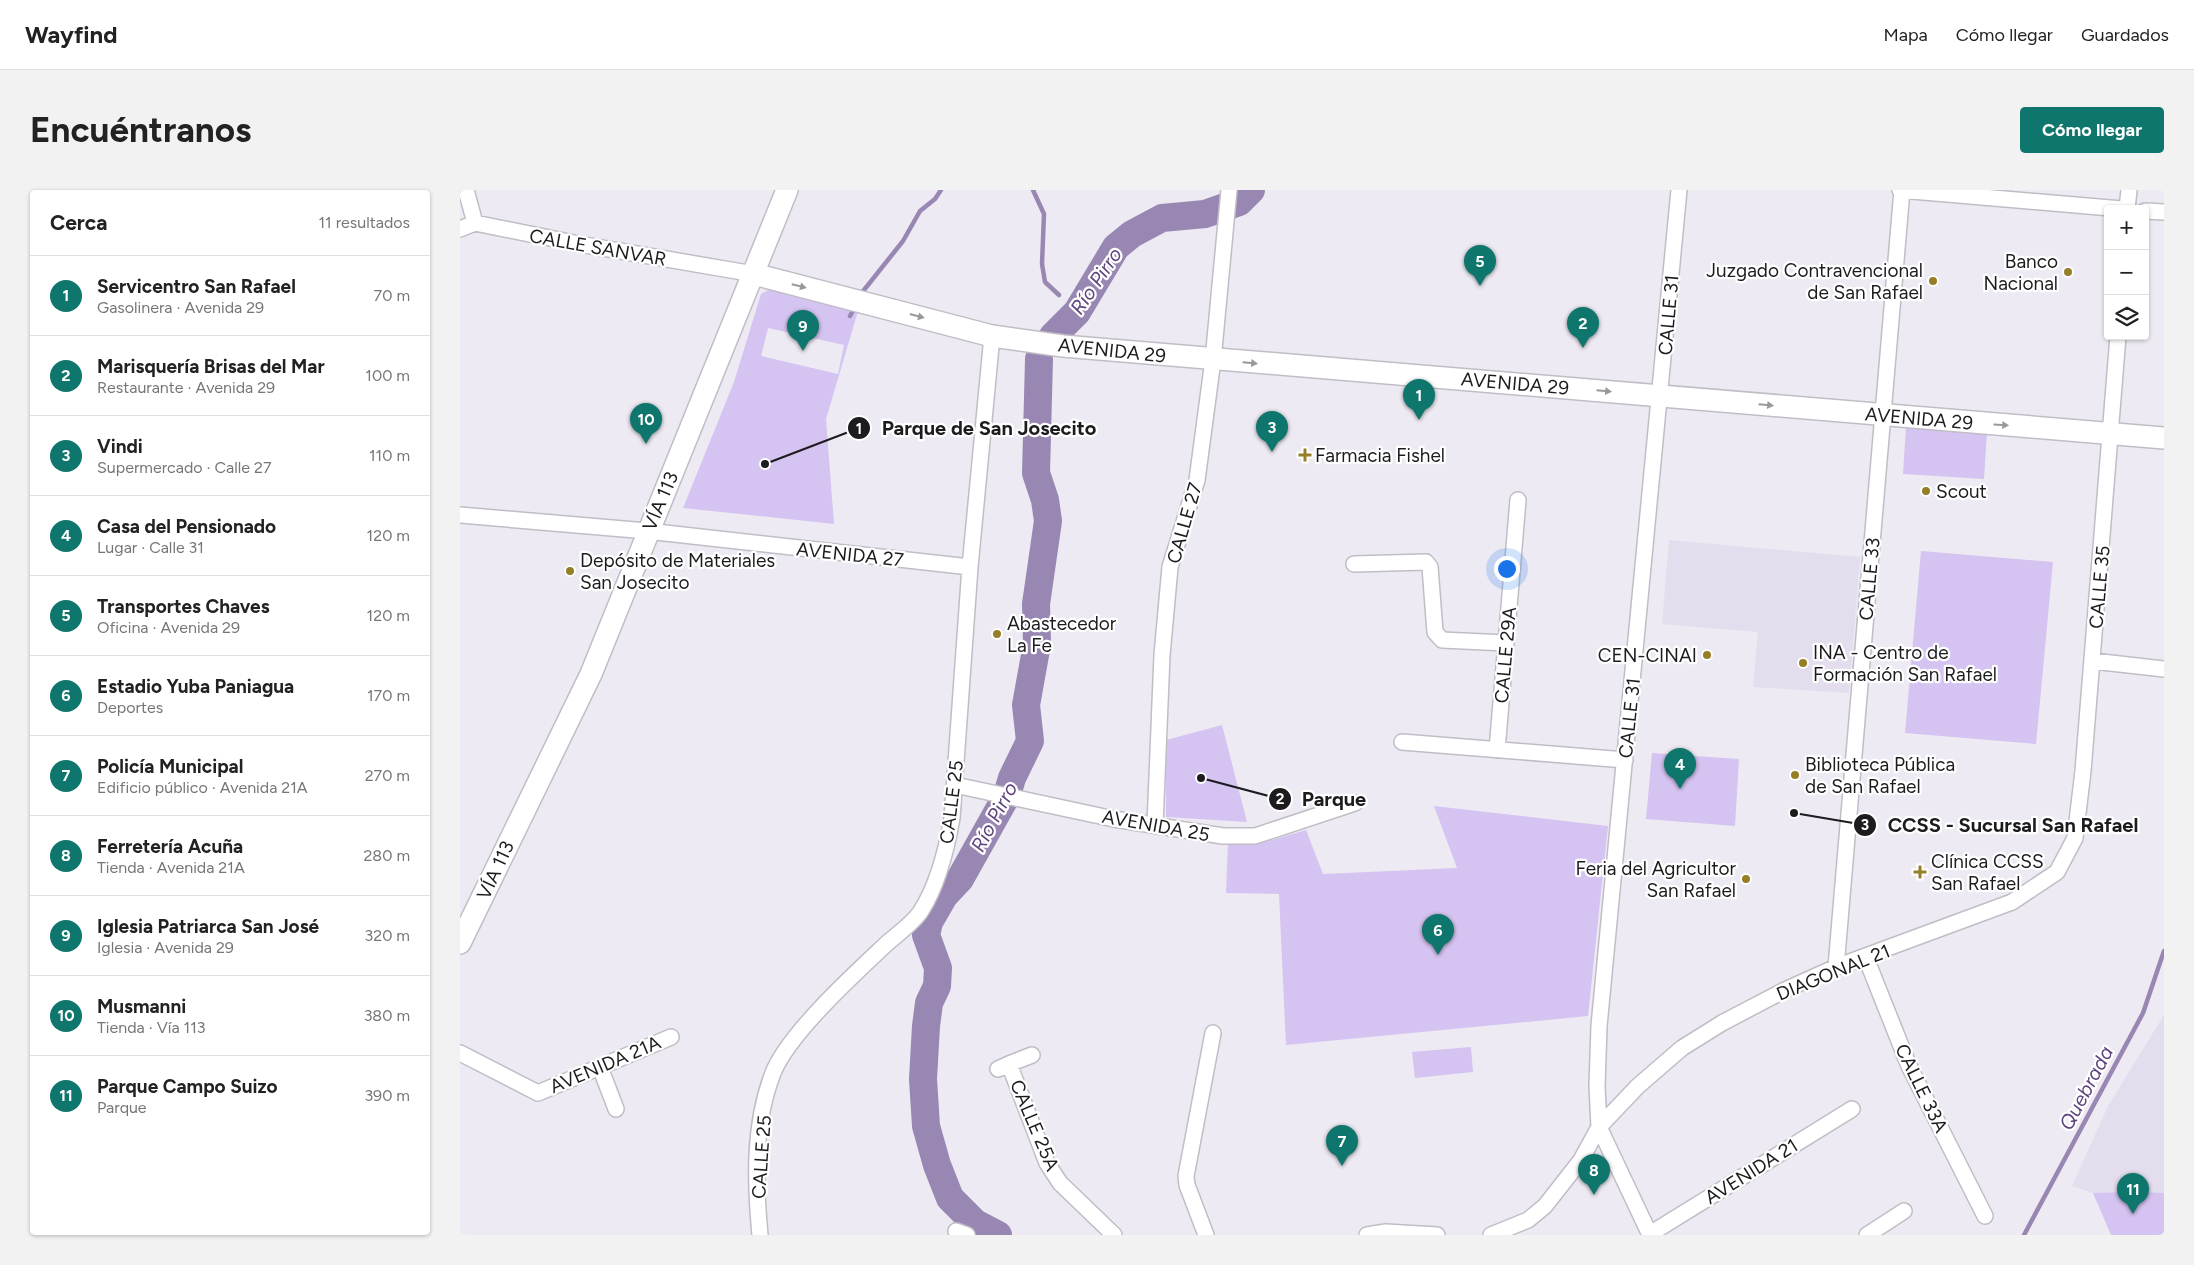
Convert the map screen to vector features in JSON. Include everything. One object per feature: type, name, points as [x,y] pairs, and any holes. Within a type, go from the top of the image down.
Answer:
[{"type":"main road","name":"VÍA 113","points":[[460,943],[591,674],[647,531],[787,190]]},
{"type":"main road","name":"AVENIDA 29","points":[[754,274],[992,336],[1063,346],[2164,438]]},
{"type":"street","points":[[460,229],[475,223],[466,190]]},
{"type":"street","name":"CALLE 27","points":[[1155,825],[1162,655],[1170,566],[1197,480],[1213,360],[1230,190]]},
{"type":"street","name":"CALLE 31","points":[[1599,1127],[1597,1086],[1599,1026],[1661,395],[1679,190]]},
{"type":"street","points":[[1902,190],[2104,207]]},
{"type":"street","name":"CALLE 33","points":[[1836,967],[1902,190]]},
{"type":"street","points":[[2127,205],[2129,190]]},
{"type":"street","points":[[2149,210],[2164,212]]},
{"type":"street","name":"CALLE SANVAR","points":[[475,223],[579,244],[754,274]]},
{"type":"street","name":"CALLE 25","points":[[760,1235],[756,1196],[758,1146],[766,1097],[773,1072],[788,1048],[809,1022],[921,912],[948,844],[955,785],[970,567],[992,336]]},
{"type":"street","name":"CALLE 35","points":[[2075,838],[2093,661],[2118,340]]},
{"type":"street","name":"CALLE 29A","points":[[1497,750],[1518,500]]},
{"type":"street","name":"AVENIDA 27","points":[[460,515],[647,531],[970,567]]},
{"type":"street","points":[[1354,564],[1426,562],[1430,567],[1435,632],[1437,636],[1442,640],[1506,643]]},
{"type":"street","points":[[2093,661],[2164,669]]},
{"type":"street","points":[[1402,742],[1625,760]]},
{"type":"street","name":"AVENIDA 25","points":[[955,785],[1114,819],[1223,836],[1255,836],[1354,803]]},
{"type":"street","name":"DIAGONAL 21","points":[[1599,1127],[1638,1086],[1682,1048],[1722,1023],[1785,990],[1836,967],[1866,958],[2012,902],[2057,872],[2075,838]]},
{"type":"street","name":"CALLE 33A","points":[[1866,958],[1908,1066],[1985,1216]]},
{"type":"street","points":[[1206,1235],[1187,1185],[1186,1176],[1213,1033]]},
{"type":"street","name":"AVENIDA 21A","points":[[460,1053],[538,1093],[671,1037]]},
{"type":"street","name":"CALLE 25A","points":[[1032,1055],[1004,1067],[1047,1163],[1060,1182],[1114,1235]]},
{"type":"street","points":[[600,1066],[616,1109]]},
{"type":"street","name":"AVENIDA 21","points":[[1650,1234],[1852,1109]]},
{"type":"street","points":[[1599,1127],[1650,1234]]},
{"type":"street","points":[[1491,1235],[1528,1220],[1545,1206],[1581,1160],[1599,1127]]},
{"type":"street","points":[[1867,1235],[1904,1211]]},
{"type":"street","points":[[1367,1235],[1386,1232],[1437,1235]]},
{"type":"shaded area","points":[[770,289],[858,311],[826,419],[834,524],[683,508],[734,382],[761,294]],"holes":[[[768,328],[844,345],[838,374],[761,356]]]},
{"type":"shaded area","points":[[1906,426],[1987,432],[1984,479],[1903,474]]},
{"type":"shaded area","points":[[1669,540],[1860,557],[1849,693],[1753,687],[1758,632],[1662,624]]},
{"type":"shaded area","points":[[1921,551],[2053,562],[2036,744],[1905,733]]},
{"type":"shaded area","points":[[1222,725],[1247,822],[1166,817],[1166,740]]},
{"type":"shaded area","points":[[1652,753],[1739,759],[1735,826],[1646,819]]},
{"type":"shaded area","points":[[1434,806],[1608,826],[1588,1016],[1286,1045],[1279,894],[1226,893],[1228,843],[1272,840],[1306,830],[1323,874],[1457,868]]},
{"type":"shaded area","points":[[2164,1015],[2164,1193],[2093,1193],[2072,1186],[2108,1106]]},
{"type":"shaded area","points":[[1471,1047],[1473,1072],[1415,1078],[1412,1052]]},
{"type":"shaded area","points":[[2093,1193],[2164,1193],[2164,1235],[2111,1235]]},
{"type":"waterway","points":[[860,295],[903,241],[920,211],[935,199],[941,190]]},
{"type":"waterway","name":"Quebrada","points":[[1033,190],[1044,214],[1042,264],[1045,282],[1059,295]]},
{"type":"waterway","name":"Río Pirro","points":[[1053,336],[1077,312],[1116,247],[1132,234],[1162,218],[1205,214],[1239,202],[1251,190]]},
{"type":"waterway","points":[[850,316],[855,307]]},
{"type":"waterway","name":"Quebrada","points":[[1067,312],[1070,321]]},
{"type":"waterway","name":"Río Pirro","points":[[998,1235],[975,1223],[950,1198],[937,1165],[926,1126],[923,1079],[926,1026],[929,1003],[937,986],[938,968],[926,935],[929,922],[944,896],[960,879],[1007,795],[1012,778],[1030,741],[1026,705],[1037,644],[1036,604],[1048,521],[1045,500],[1036,473],[1039,359]]},
{"type":"waterway","name":"Quebrada","points":[[2024,1235],[2143,1013],[2164,951]]},
{"type":"place","name":"Banco Nacional","points":[[2068,272]]},
{"type":"place","name":"Juzgado Contravencional de San Rafael","points":[[1933,281]]},
{"type":"place","name":"Transportes Chaves","points":[[1480,286]]},
{"type":"place","name":"Marisquería Brisas del Mar","points":[[1583,348]]},
{"type":"place","name":"Iglesia Patriarca San José","points":[[803,351]]},
{"type":"place","name":"Servicentro San Rafael","points":[[1419,420]]},
{"type":"place","name":"Musmanni","points":[[646,444]]},
{"type":"place","name":"Vindi","points":[[1272,452]]},
{"type":"place","name":"Farmacia Fishel","points":[[1305,455]]},
{"type":"place","name":"Parque de San Josecito","points":[[765,464]]},
{"type":"place","name":"Scout","points":[[1926,491]]},
{"type":"place","name":"Depósito de Materiales San Josecito","points":[[570,571]]},
{"type":"place","name":"Abastecedor La Fe","points":[[997,634]]},
{"type":"place","name":"CEN-CINAI","points":[[1707,655]]},
{"type":"place","name":"INA - Centro de Formación San Rafael","points":[[1803,663]]},
{"type":"place","name":"Biblioteca Pública de San Rafael","points":[[1795,775]]},
{"type":"place","name":"Parque","points":[[1201,778]]},
{"type":"place","name":"Casa del Pensionado","points":[[1680,789]]},
{"type":"place","name":"CCSS - Sucursal San Rafael","points":[[1794,813]]},
{"type":"place","name":"Clínica CCSS San Rafael","points":[[1920,872]]},
{"type":"place","name":"Feria del Agricultor San Rafael","points":[[1746,879]]},
{"type":"place","name":"Estadio Yuba Paniagua","points":[[1438,955]]},
{"type":"place","name":"Policía Municipal","points":[[1342,1166]]},
{"type":"place","name":"Ferretería Acuña","points":[[1594,1195]]},
{"type":"place","name":"Parque Campo Suizo","points":[[2133,1214]]}]
